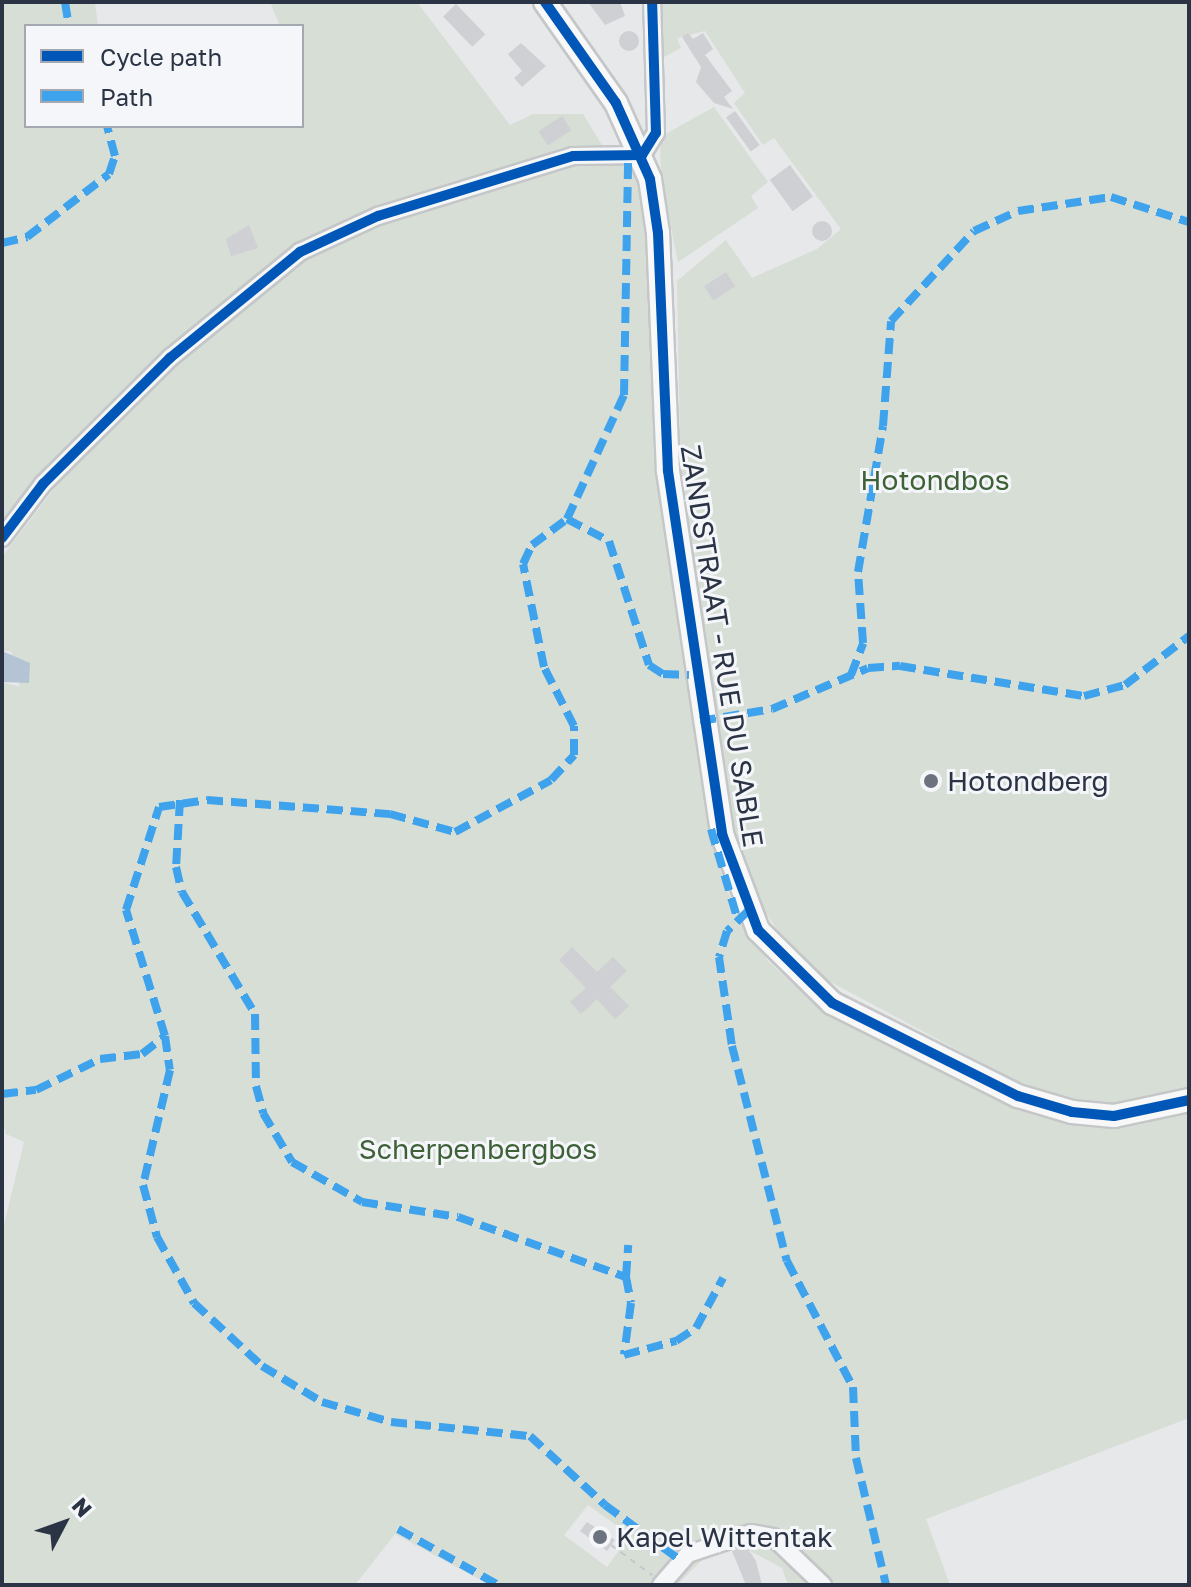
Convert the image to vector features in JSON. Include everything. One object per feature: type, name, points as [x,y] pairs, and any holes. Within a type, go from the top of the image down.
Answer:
[{"type":"main road","name":"ZANDSTRAAT - RUE DU SABLE","points":[[545,2],[616,103],[657,213],[668,471],[722,834],[758,930],[832,1003],[1018,1096],[1072,1112],[1114,1116],[1189,1100]]},
{"type":"street","points":[[2,538],[43,484],[179,349],[312,245],[378,216],[573,156],[635,156],[656,133],[652,2]]},
{"type":"street","points":[[662,1584],[688,1554],[751,1533],[773,1537],[823,1585]]},
{"type":"path","points":[[611,1545],[662,1584]]},
{"type":"green space","name":"Scherpenbergbos","points":[[2,2],[95,2],[98,24],[24,24],[24,128],[304,128],[304,24],[279,24],[270,2],[417,2],[510,125],[533,114],[583,114],[608,155],[633,156],[650,221],[701,760],[727,891],[767,960],[822,1011],[993,1097],[1084,1127],[1138,1125],[1189,1110],[1189,1418],[926,1519],[950,1585],[788,1585],[782,1568],[739,1545],[701,1561],[677,1585],[490,1585],[395,1534],[355,1585],[2,1585],[2,1233],[24,1142],[6,1134],[2,1121],[2,682],[20,687],[11,651],[2,651],[2,557],[57,485],[160,379],[65,460],[59,455],[2,533]],"holes":[[[588,1505],[630,1535],[607,1567],[564,1535]]]},
{"type":"green space","name":"Hotondbos","points":[[658,2],[1189,2],[1189,1087],[1110,1104],[1071,1100],[1014,1080],[825,979],[785,942],[755,896],[736,846],[681,493],[677,281],[726,240],[752,278],[817,249],[841,229],[774,138],[763,145],[734,103],[745,93],[705,31],[677,38],[681,48],[664,57]]},
{"type":"green space","points":[[714,107],[768,182],[751,196],[758,208],[678,262],[661,177],[660,137]]},
{"type":"water","points":[[2,651],[30,663],[29,683],[2,682]]},
{"type":"building","points":[[588,2],[620,2],[625,16],[605,25]]},
{"type":"building","points":[[456,4],[485,34],[472,47],[443,17]]},
{"type":"building","points":[[625,31],[633,31],[639,41],[633,51],[625,51],[619,45],[619,37]]},
{"type":"building","points":[[688,33],[693,39],[703,33],[713,49],[705,55],[732,91],[724,97],[733,109],[714,103],[696,82],[701,67],[682,37]]},
{"type":"building","points":[[521,43],[546,66],[522,87],[514,78],[522,71],[508,54]]},
{"type":"building","points":[[735,111],[760,145],[751,151],[726,117]]},
{"type":"building","points":[[562,116],[571,130],[548,146],[539,131]]},
{"type":"building","points":[[790,165],[813,197],[793,211],[770,180]]},
{"type":"building","points":[[818,221],[826,221],[832,231],[826,241],[818,241],[812,235],[812,227]]},
{"type":"building","points":[[249,225],[258,248],[231,256],[226,239]]},
{"type":"building","points":[[726,272],[735,286],[713,300],[704,286]]},
{"type":"building","points":[[572,947],[597,972],[613,957],[627,971],[610,987],[629,1006],[615,1019],[597,999],[581,1014],[570,1002],[586,988],[559,960]]},
{"type":"building","name":"Kapel Wittentak","points":[[587,1522],[615,1540],[607,1551],[580,1531]]},
{"type":"building","points":[[746,1546],[756,1561],[762,1585],[746,1585],[732,1551]]},
{"type":"marked path","points":[[65,2],[69,24]]},
{"type":"marked path","points":[[2,243],[27,237],[109,174],[115,156],[108,128]]},
{"type":"marked path","points":[[2,1094],[36,1090],[100,1059],[142,1054],[165,1036],[126,910],[159,807],[207,800],[390,814],[455,832],[551,780],[574,755],[574,726],[544,667],[523,564],[532,545],[567,519],[624,395],[628,158]]},
{"type":"marked path","points":[[851,675],[863,643],[858,572],[883,426],[891,321],[974,231],[1018,211],[1111,197],[1189,222]]},
{"type":"marked path","points":[[567,519],[609,541],[649,665],[663,674],[689,675]]},
{"type":"marked path","points":[[700,721],[772,709],[868,668],[900,666],[1084,696],[1125,685],[1189,636]]},
{"type":"marked path","points":[[180,800],[176,867],[182,892],[255,1014],[256,1086],[263,1113],[292,1162],[362,1202],[458,1217],[626,1277],[628,1245]]},
{"type":"marked path","points":[[711,829],[738,921]]},
{"type":"marked path","points":[[748,911],[727,931],[719,957],[732,1046],[787,1261],[853,1387],[856,1458],[886,1585]]},
{"type":"marked path","points":[[165,1036],[170,1070],[143,1185],[157,1237],[194,1303],[262,1366],[322,1402],[391,1422],[530,1436],[605,1505],[680,1560]]},
{"type":"marked path","points":[[626,1277],[631,1303],[624,1355],[676,1341],[696,1328],[723,1278]]},
{"type":"marked path","points":[[398,1529],[498,1585]]},
{"type":"cycle path","points":[[545,2],[616,103],[650,179],[658,233],[668,471],[722,834],[758,930],[832,1003],[1018,1096],[1072,1112],[1114,1116],[1189,1100]]},
{"type":"cycle path","points":[[642,155],[656,133],[652,2]]},
{"type":"cycle path","points":[[2,538],[43,484],[170,358],[300,252],[378,216],[573,156],[642,155]]},
{"type":"place","name":"Hotondberg","points":[[931,781]]},
{"type":"place","name":"Kapel Wittentak","points":[[600,1537]]}]
